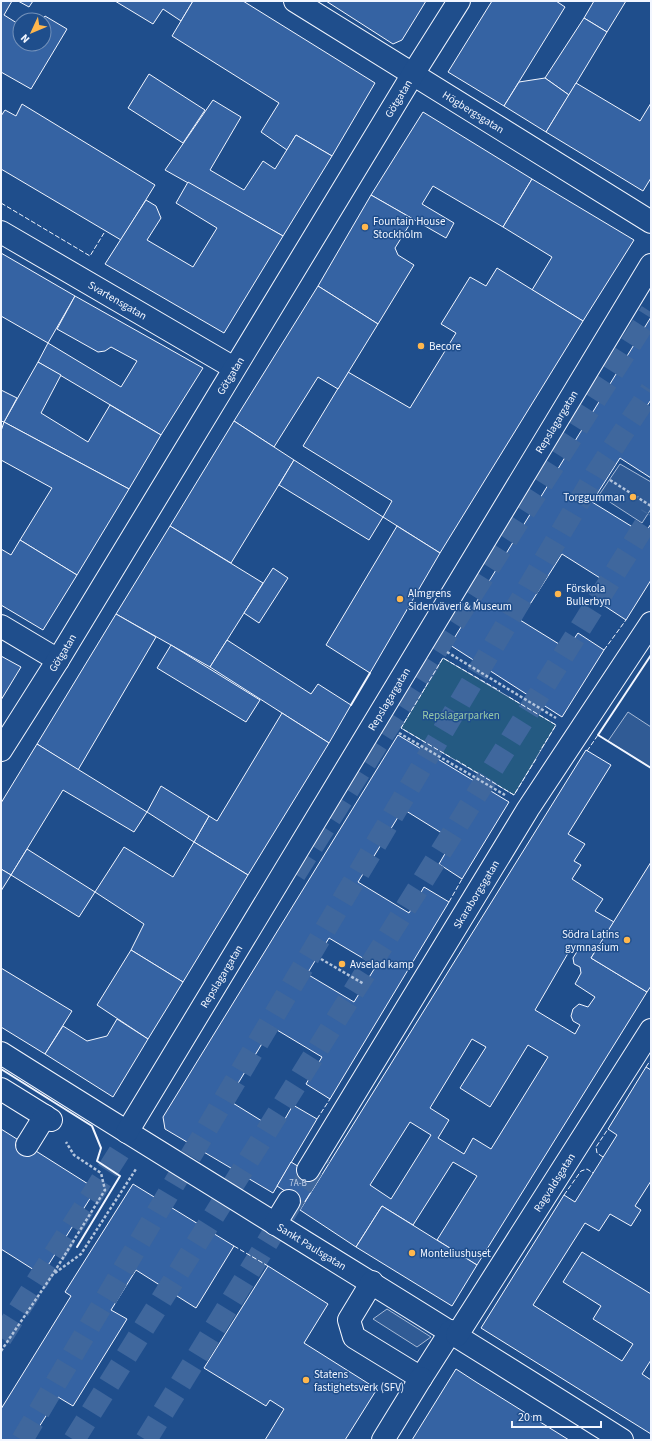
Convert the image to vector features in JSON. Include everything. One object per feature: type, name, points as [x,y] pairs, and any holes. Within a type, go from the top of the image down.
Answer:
[{"type":"street","name":"Högbergsgatan","points":[[295,1],[651,222]]},
{"type":"street","name":"Götgatan","points":[[1,750],[58,660],[234,368],[459,1]]},
{"type":"street","name":"Svartensgatan","points":[[1,232],[234,368]]},
{"type":"street","name":"Repslagargatan","points":[[127,1132],[651,265]]},
{"type":"street","name":"Skaraborgsgatan","points":[[308,1170],[528,808],[651,623]]},
{"type":"street","points":[[1,626],[58,660]]},
{"type":"street","name":"Ragvaldsgatan","points":[[421,1378],[454,1333],[651,1030]]},
{"type":"street","name":"Sankt Paulsgatan","points":[[1,1053],[275,1224],[454,1333],[622,1440]]},
{"type":"street","points":[[1,1089],[48,1118],[27,1145]]},
{"type":"street","points":[[275,1224],[289,1201]]},
{"type":"street","points":[[372,1282],[349,1320],[354,1338],[421,1378],[383,1440]]},
{"type":"path","points":[[610,480],[651,506]]},
{"type":"path","points":[[425,639],[578,732]]},
{"type":"path","points":[[376,719],[528,808]]},
{"type":"path","points":[[321,959],[364,984]]},
{"type":"path","points":[[1,1351],[53,1274],[106,1190],[101,1173],[74,1155],[48,1118]]},
{"type":"path","points":[[53,1274],[81,1254],[127,1180]]},
{"type":"green space","name":"Repslagarparken","points":[[443,658],[556,725],[514,795],[401,728]]},
{"type":"shaded area","points":[[620,464],[651,482],[651,509],[642,523],[599,495]]},
{"type":"shaded area","points":[[628,712],[651,727],[651,768],[608,741]]},
{"type":"shaded area","points":[[387,1309],[431,1337],[417,1347],[373,1319]]},
{"type":"building","points":[[1,1],[12,1],[4,15],[12,20],[12,52],[52,52],[52,20],[67,29],[31,89],[1,72]]},
{"type":"building","points":[[18,1],[33,1],[29,7]]},
{"type":"building","points":[[115,1],[193,1],[181,21],[163,9],[153,24]]},
{"type":"building","points":[[193,1],[243,1],[375,83],[332,156],[296,135],[287,150],[261,132],[279,103],[172,36]]},
{"type":"building","points":[[326,1],[426,1],[402,40],[393,44]]},
{"type":"building","points":[[492,1],[556,1],[565,7],[504,106],[448,72]]},
{"type":"building","points":[[594,1],[626,1],[607,32],[584,18]]},
{"type":"building","points":[[584,18],[607,32],[569,95],[545,78]]},
{"type":"building","points":[[149,74],[205,110],[183,143],[128,108]]},
{"type":"building","points":[[545,78],[569,95],[546,132],[504,106],[519,82]]},
{"type":"building","points":[[576,83],[640,121],[651,103],[651,178],[643,191],[546,132]]},
{"type":"building","points":[[213,100],[241,117],[210,170],[244,190],[263,161],[275,169],[296,135],[332,156],[283,236],[165,170]]},
{"type":"building","points":[[22,104],[155,185],[121,240],[1,169],[1,116],[5,110],[16,116]]},
{"type":"building","points":[[423,112],[532,179],[503,227],[433,186],[422,204],[454,223],[446,238],[371,195]]},
{"type":"building","points":[[532,179],[634,240],[583,321],[532,290],[552,257],[503,227]]},
{"type":"building","points":[[188,182],[283,236],[224,333],[105,264],[146,200],[156,206],[161,218],[147,240],[193,267],[217,228],[176,203]]},
{"type":"building","points":[[371,195],[413,219],[395,248],[398,255],[414,265],[378,324],[318,286]]},
{"type":"building","points":[[1,253],[75,296],[48,343],[1,316]]},
{"type":"building","points":[[497,268],[583,321],[440,553],[383,517],[392,501],[303,446],[348,372],[410,408],[456,333],[441,324],[470,277],[486,286]]},
{"type":"building","points":[[318,286],[378,324],[338,389],[318,377],[274,447],[234,421]]},
{"type":"building","points":[[75,296],[203,368],[161,435],[38,362],[48,343],[121,387],[137,361],[111,347],[105,351],[98,352],[57,329]]},
{"type":"building","points":[[651,317],[651,400],[646,407],[651,410],[651,478],[620,458],[592,502],[644,534],[651,524],[651,580],[626,620],[597,601],[608,583],[562,554],[520,620],[567,649],[578,633],[604,650],[562,717],[450,645]]},
{"type":"building","points":[[38,362],[61,375],[41,413],[88,442],[110,405],[161,435],[129,489],[4,422]]},
{"type":"building","points":[[1,390],[17,398],[4,422],[1,421]]},
{"type":"building","points":[[234,421],[294,460],[231,563],[170,526]]},
{"type":"building","points":[[4,422],[129,489],[77,575],[20,540],[52,488],[1,460],[1,431]]},
{"type":"building","points":[[294,460],[383,517],[369,540],[279,485]]},
{"type":"building","points":[[170,526],[263,583],[210,667],[116,614]]},
{"type":"building","points":[[397,526],[440,553],[370,673],[326,645]]},
{"type":"building","points":[[20,540],[77,575],[43,630],[1,605],[1,549],[11,555]]},
{"type":"building","points":[[273,568],[288,578],[259,623],[244,613]]},
{"type":"building","points":[[116,614],[156,637],[78,770],[37,744]]},
{"type":"building","points":[[227,640],[311,694],[318,684],[351,705],[329,743],[210,667]]},
{"type":"building","points":[[171,645],[260,700],[246,722],[157,668]]},
{"type":"building","points":[[1,656],[21,667],[1,700]]},
{"type":"building","points":[[282,713],[329,743],[248,875],[194,842],[209,816],[217,821]]},
{"type":"building","points":[[398,735],[509,802],[462,879],[439,864],[453,840],[403,809],[358,882],[409,913],[424,887],[449,902],[330,1099],[306,1084],[322,1057],[272,1027],[228,1100],[278,1131],[293,1105],[317,1119],[273,1193],[165,1129],[163,1117]],"holes":[[[329,938],[376,966],[354,1002],[307,974]]]},
{"type":"building","points":[[37,744],[147,812],[134,832],[63,790],[11,875],[1,869],[1,803]]},
{"type":"building","points":[[586,750],[611,765],[568,834],[585,844],[574,861],[581,865],[572,879],[603,899],[595,911],[614,922],[591,958],[647,992],[477,1265],[437,1240],[477,1176],[453,1162],[413,1225],[382,1206],[356,1247],[300,1210]],"holes":[[[571,948],[578,950],[573,958],[574,964],[580,967],[581,973],[575,984],[595,997],[588,1007],[579,1004],[573,1009],[571,1016],[573,1021],[580,1025],[575,1034],[535,1010]],[[472,1039],[486,1047],[460,1088],[490,1107],[528,1045],[548,1057],[491,1149],[473,1138],[464,1154],[438,1138],[449,1120],[430,1108]],[[410,1122],[431,1135],[391,1199],[370,1185]]]},
{"type":"building","points":[[161,786],[209,816],[194,842],[147,812]]},
{"type":"building","points":[[194,842],[248,875],[183,982],[131,950],[144,924],[95,892],[124,847],[173,877]]},
{"type":"building","points":[[27,849],[95,892],[79,917],[11,875]]},
{"type":"building","name":"Södra Latins gymnasium","points":[[651,862],[651,986],[647,992],[591,958]]},
{"type":"building","points":[[1,869],[11,875],[1,891]]},
{"type":"building","points":[[131,950],[183,982],[148,1039],[97,1005]]},
{"type":"building","points":[[1,968],[72,1011],[45,1054],[1,1027]]},
{"type":"building","points":[[117,1019],[148,1039],[113,1097],[45,1054],[63,1026],[87,1041],[107,1036]]},
{"type":"building","points":[[646,1067],[651,1070],[651,1181],[635,1206],[641,1210],[631,1226],[610,1214],[599,1231],[585,1223],[533,1305],[622,1361],[633,1344],[593,1319],[601,1306],[563,1282],[582,1252],[651,1294],[651,1360],[642,1374],[651,1380],[651,1434],[481,1328],[564,1195],[575,1202],[617,1135],[608,1129]]},
{"type":"building","points":[[1,1129],[96,1189],[42,1275],[1,1249]]},
{"type":"building","points":[[291,1162],[319,1179],[304,1203],[277,1186]]},
{"type":"building","points":[[133,1184],[234,1246],[196,1308],[136,1270],[111,1310],[127,1319],[73,1406],[58,1397],[32,1438],[35,1440],[1,1440],[1,1409],[71,1296],[65,1292]]},
{"type":"building","name":"Monteliushuset","points":[[382,1206],[477,1265],[452,1306],[356,1247]]},
{"type":"building","points":[[268,1266],[328,1304],[304,1343],[377,1389],[345,1440],[265,1440],[284,1409],[270,1400],[266,1406],[204,1368]]},
{"type":"building","points":[[456,1369],[476,1382],[569,1440],[412,1440]]},
{"type":"tunnel","points":[[295,874],[651,312]]},
{"type":"tunnel","points":[[22,1440],[595,475],[651,390]]},
{"type":"tunnel","points":[[74,1440],[651,515]]},
{"type":"tunnel","points":[[1,1338],[141,1118]]},
{"type":"tunnel","points":[[146,1440],[321,1155]]},
{"type":"fence","points":[[1,203],[90,256],[104,233]]},
{"type":"fence","points":[[604,650],[626,620]]},
{"type":"fence","points":[[450,757],[401,728],[443,658],[500,691]]},
{"type":"fence","points":[[509,697],[556,725],[540,751]]},
{"type":"fence","points":[[587,751],[598,735]]},
{"type":"fence","points":[[456,760],[514,795],[536,759]]},
{"type":"fence","points":[[449,902],[462,879]]},
{"type":"fence","points":[[646,1067],[650,1061]]},
{"type":"fence","points":[[317,1119],[330,1099]]},
{"type":"fence","points":[[603,1157],[597,1153],[596,1147],[608,1129]]},
{"type":"fence","points":[[564,1195],[581,1171],[587,1169],[593,1173]]},
{"type":"fence","points":[[234,1246],[268,1266]]},
{"type":"wall","points":[[651,655],[598,735],[651,768]]},
{"type":"wall","points":[[351,705],[370,673]]},
{"type":"wall","points":[[1,1069],[92,1126],[101,1148],[97,1161],[120,1176],[77,1247]]},
{"type":"place","name":"Fountain House Stockholm","points":[[365,227]]},
{"type":"place","name":"Becore","points":[[421,346]]},
{"type":"place","name":"Torggumman","points":[[633,497]]},
{"type":"place","name":"Förskola Bullerbyn","points":[[558,594]]},
{"type":"place","name":"Almgrens Sidenväveri & Museum","points":[[400,599]]},
{"type":"place","name":"Södra Latins gymnasium","points":[[627,940]]},
{"type":"place","name":"Avselad kamp","points":[[342,964]]},
{"type":"place","name":"Monteliushuset","points":[[412,1253]]},
{"type":"place","name":"Statens fastighetsverk (SFV)","points":[[306,1380]]}]
